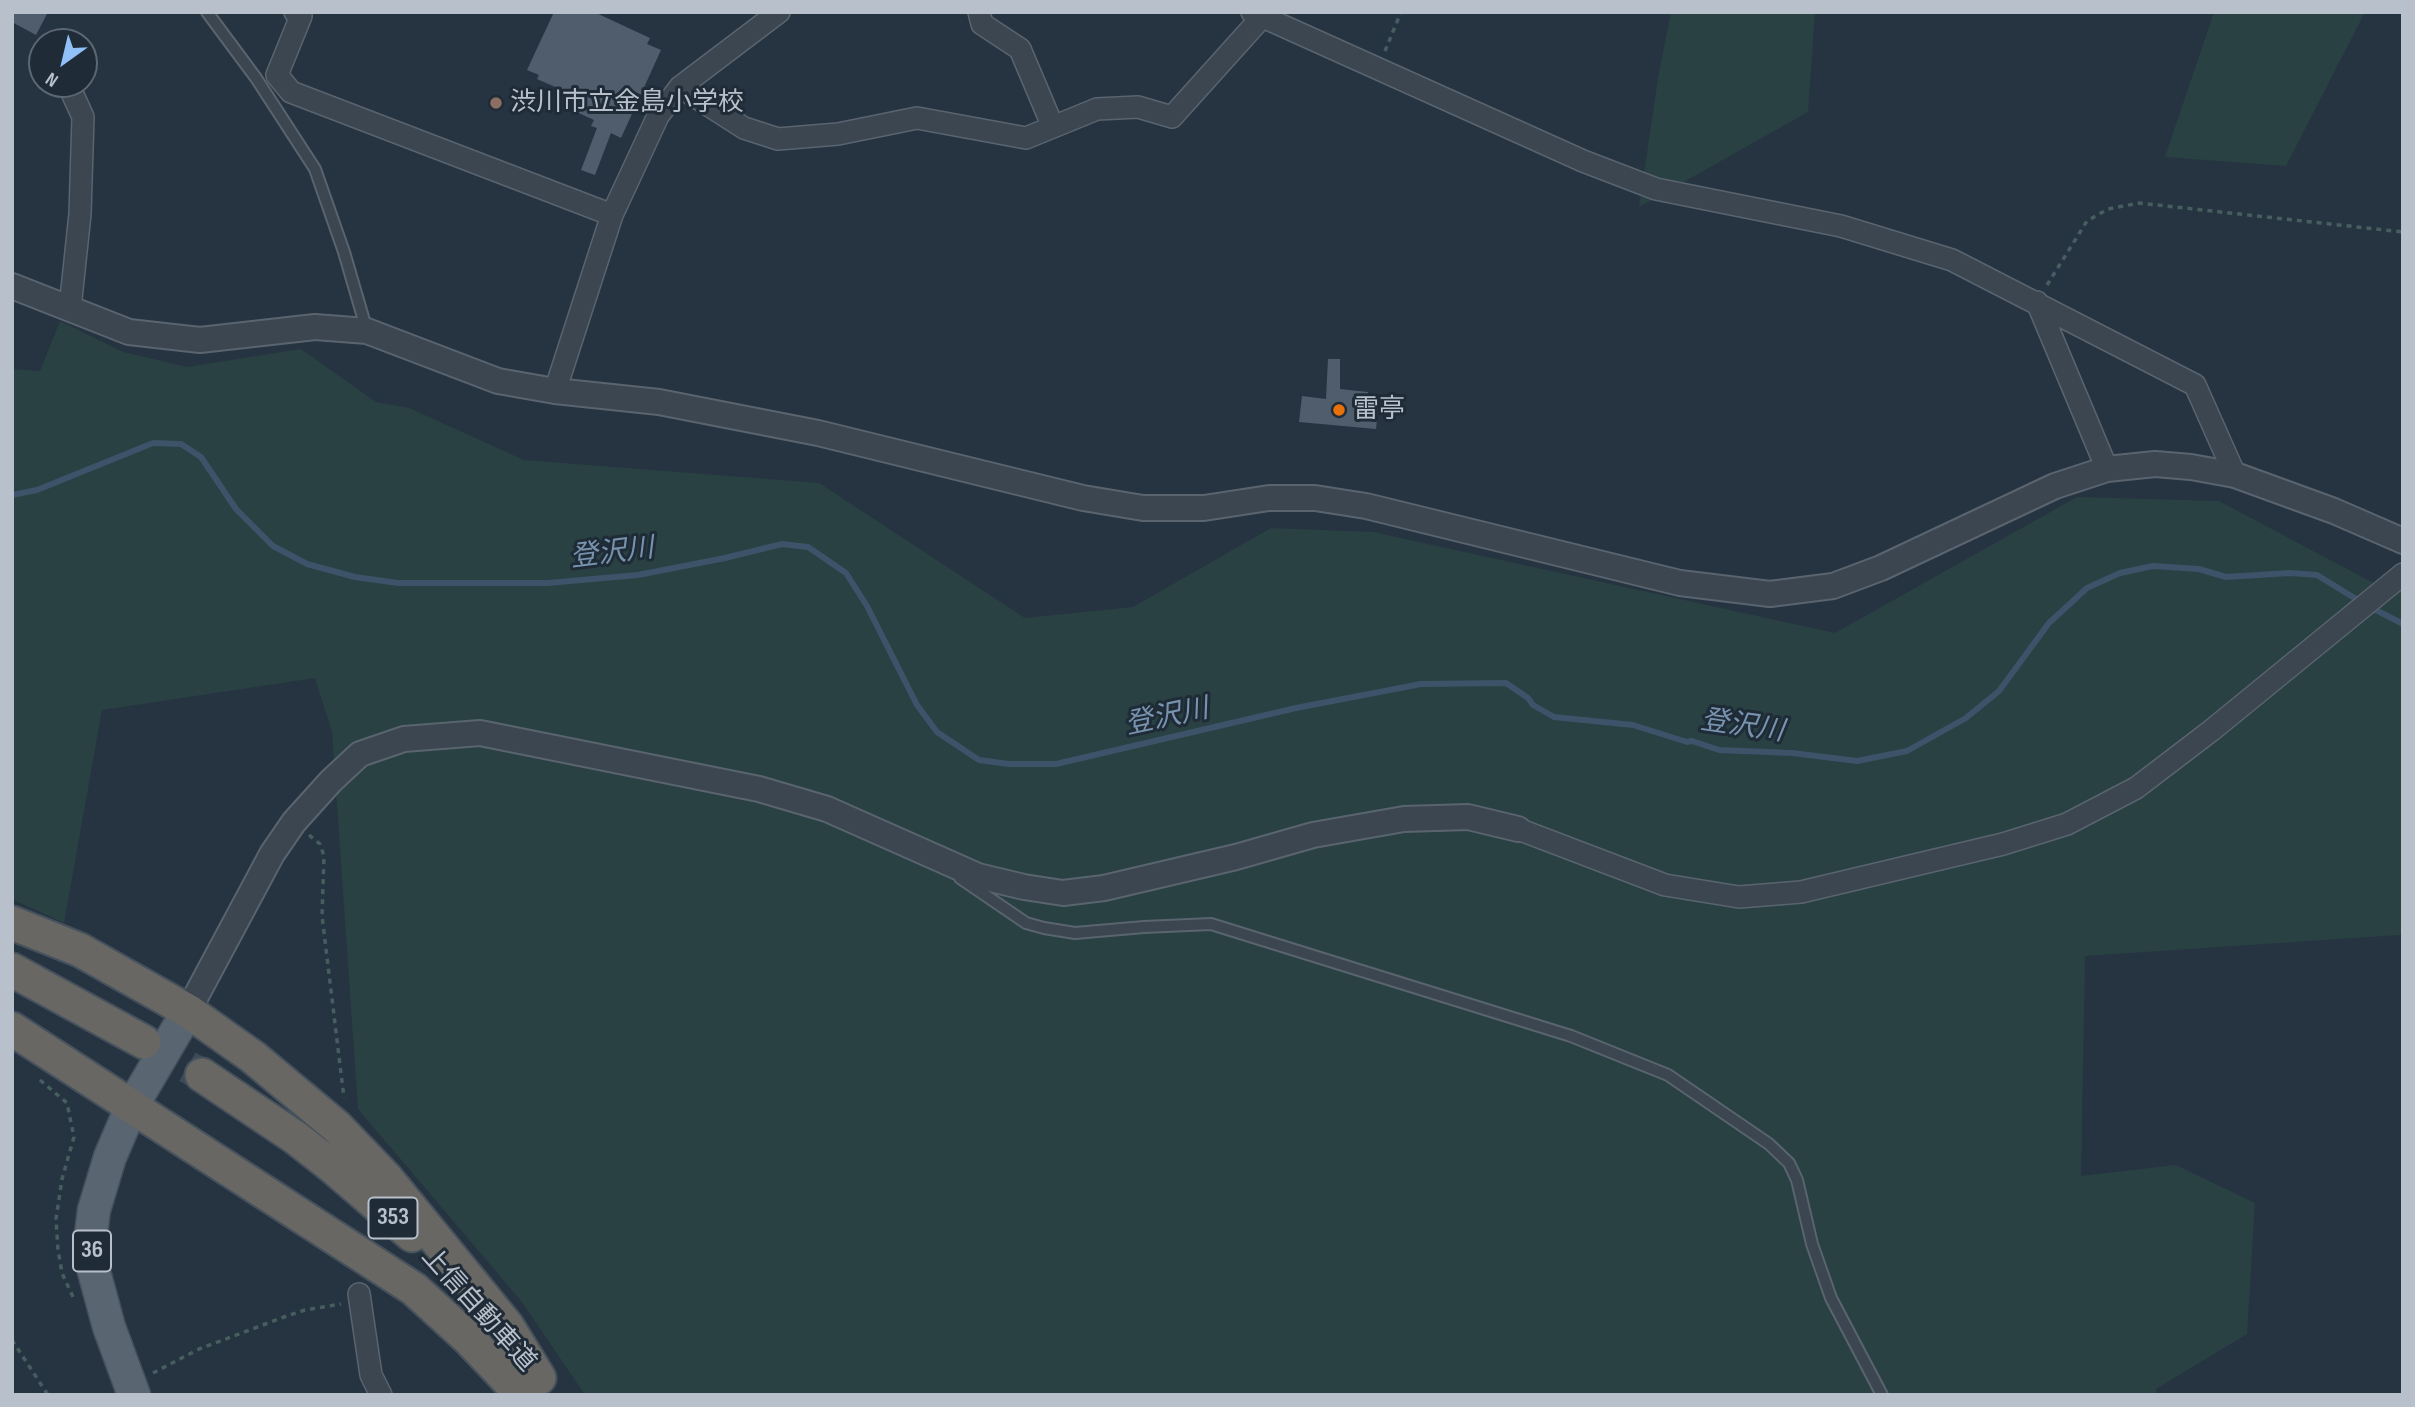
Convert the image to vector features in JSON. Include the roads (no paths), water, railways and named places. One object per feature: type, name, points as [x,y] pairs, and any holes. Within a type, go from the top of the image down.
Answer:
[{"type":"highway","points":[[12,923],[80,950],[188,1011],[253,1057],[320,1112],[386,1178],[508,1326],[534,1391]]},
{"type":"highway","points":[[12,970],[140,1049],[12,987]]},
{"type":"highway","points":[[12,1029],[414,1289],[469,1339],[534,1391]]},
{"type":"highway","name":"上信自動車道","points":[[198,1082],[296,1138],[408,1231],[504,1335],[534,1391]]},
{"type":"main road","name":"36","points":[[142,1385],[101,1302],[93,1268],[93,1210],[131,1108],[188,1011]]},
{"type":"street","points":[[555,391],[611,215],[657,116],[680,87],[779,12]]},
{"type":"street","points":[[979,12],[982,24],[1020,49],[1053,127]]},
{"type":"street","points":[[300,13],[277,75],[290,92],[611,215]]},
{"type":"street","points":[[680,87],[744,128],[778,139],[838,134],[917,118],[1026,138],[1097,109],[1138,107],[1172,117],[1257,15],[1583,161],[1656,189],[1841,226],[1952,260],[2195,385],[2235,475]]},
{"type":"street","points":[[70,308],[80,214],[83,117],[74,98]]},
{"type":"street","points":[[12,286],[129,332],[200,340],[315,327],[367,331],[498,381],[555,391],[659,402],[818,433],[1083,498],[1143,508],[1204,508],[1269,498],[1315,498],[1366,506],[1680,583],[1770,594],[1833,586],[1881,568],[2055,486],[2107,469],[2155,464],[2235,475],[2334,511],[2403,541]]},
{"type":"street","points":[[2037,302],[2107,469]]},
{"type":"street","points":[[188,1011],[272,854],[294,822],[360,754],[404,739],[481,733],[759,789],[827,810],[978,876],[1024,887],[1063,892],[1104,888],[1236,857],[1313,835],[1404,819],[1468,817],[1518,829],[1665,885],[1739,897],[1801,892],[2003,844],[2067,824],[2136,788],[2212,730],[2403,574]]},
{"type":"street","points":[[360,1299],[371,1374],[381,1395]]},
{"type":"lane","points":[[207,12],[256,78],[314,169],[344,252],[367,331]]},
{"type":"lane","points":[[923,852],[1027,923],[1075,933],[1210,924],[1571,1036],[1668,1075],[1769,1144],[1789,1163],[1797,1180],[1812,1244],[1831,1298],[1882,1395]]},
{"type":"waterway","name":"登沢川","points":[[12,495],[37,490],[153,443],[181,444],[201,457],[236,509],[273,546],[307,564],[355,577],[398,583],[548,583],[638,575],[782,544],[808,547],[846,573],[867,606],[917,705],[937,732],[979,760],[1009,764],[1056,764],[1296,708],[1421,684],[1506,683],[1528,698],[1533,705],[1554,717],[1633,725],[1719,750],[1792,753],[1857,761],[1907,751],[1966,718],[1999,691],[2049,623],[2087,588],[2120,573],[2153,566],[2199,569],[2226,577],[2290,573],[2317,575],[2361,602]]},
{"type":"waterway","name":"登沢川","points":[[2370,607],[2403,624]]},
{"type":"tunnel","points":[[144,1042],[202,1075]]},
{"type":"place","name":"渋川市立金島小学校","points":[[496,103]]},
{"type":"place","name":"雷亭","points":[[1339,410]]}]
